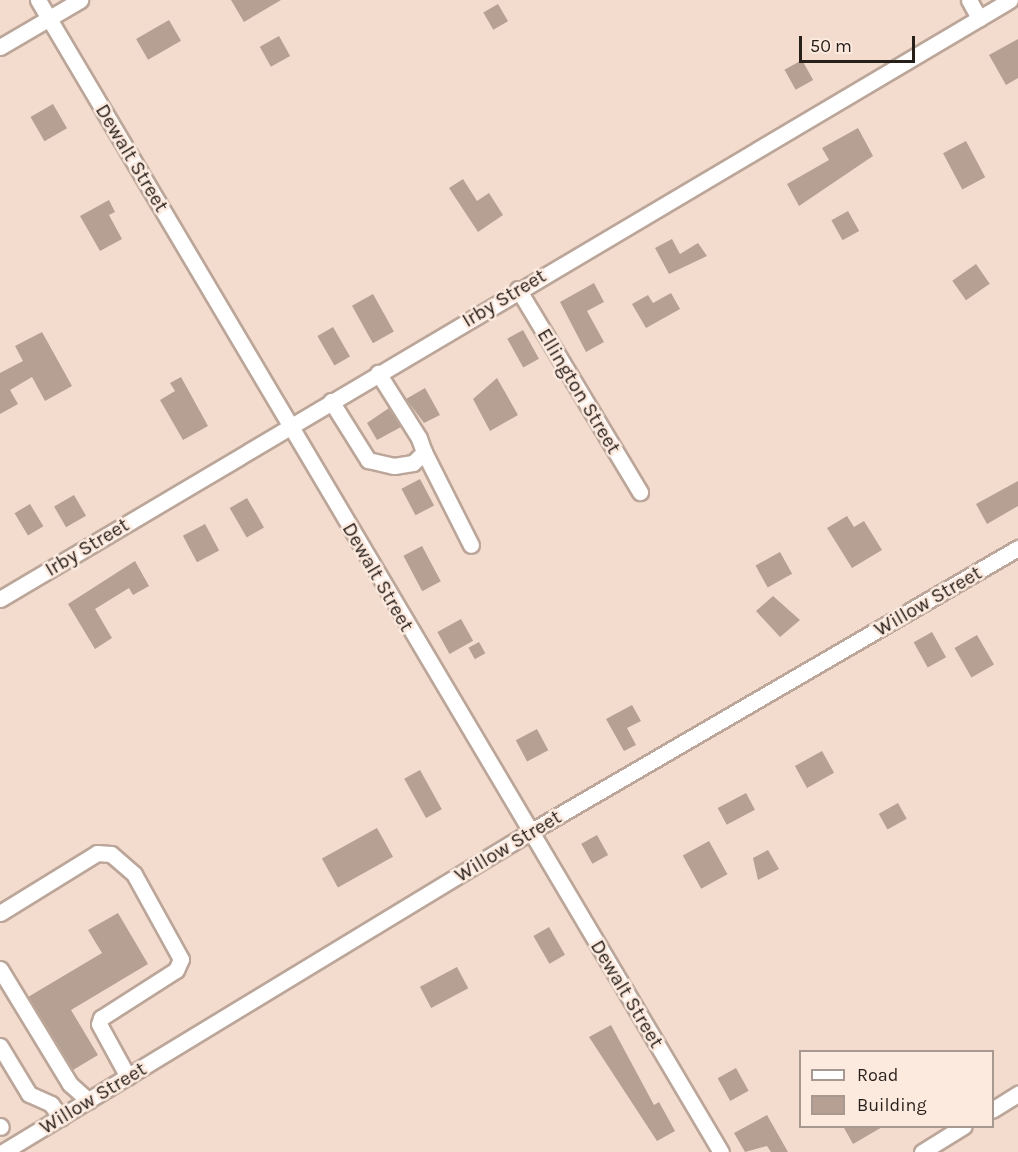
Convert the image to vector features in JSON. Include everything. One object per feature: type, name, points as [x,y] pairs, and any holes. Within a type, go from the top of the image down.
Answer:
[{"type":"street","name":"Dewalt Street","points":[[38,0],[721,1152]]},
{"type":"street","points":[[0,47],[80,0]]},
{"type":"street","points":[[969,0],[979,18]]},
{"type":"street","name":"Irby Street","points":[[0,599],[1010,0]]},
{"type":"street","name":"Ellington Street","points":[[518,290],[640,492]]},
{"type":"street","points":[[378,374],[424,452],[471,545]]},
{"type":"street","points":[[331,402],[368,460],[405,465],[424,452]]},
{"type":"street","name":"Willow Street","points":[[3,1152],[530,832],[1018,548]]},
{"type":"street","points":[[0,913],[97,853],[111,854],[134,874],[181,959],[176,970],[101,1018],[103,1034],[128,1077]]},
{"type":"street","points":[[0,969],[70,1084],[89,1101]]},
{"type":"street","points":[[0,1046],[29,1095],[51,1104],[61,1118]]},
{"type":"street","points":[[994,1109],[1018,1094]]},
{"type":"street","points":[[922,1152],[961,1128]]},
{"type":"building","points":[[231,0],[281,0],[244,22]]},
{"type":"building","points":[[498,4],[508,21],[493,30],[483,12]]},
{"type":"building","points":[[169,20],[181,41],[148,60],[136,39]]},
{"type":"building","points":[[279,36],[290,56],[271,67],[260,47]]},
{"type":"building","points":[[1018,39],[1018,78],[1006,85],[989,55]]},
{"type":"building","points":[[802,60],[813,80],[796,90],[785,70]]},
{"type":"building","points":[[53,104],[67,128],[44,141],[30,117]]},
{"type":"building","points":[[858,128],[873,156],[799,206],[787,184],[829,160],[822,148]]},
{"type":"building","points":[[966,141],[985,177],[962,189],[943,153]]},
{"type":"building","points":[[463,179],[477,201],[489,193],[503,215],[478,232],[449,188]]},
{"type":"building","points":[[109,200],[115,212],[109,215],[122,239],[100,251],[80,216]]},
{"type":"building","points":[[848,211],[859,231],[843,240],[831,220]]},
{"type":"building","points":[[672,239],[680,254],[698,243],[707,256],[669,274],[655,248]]},
{"type":"building","points":[[976,264],[990,284],[966,300],[952,281]]},
{"type":"building","points":[[594,283],[604,302],[587,311],[604,342],[586,352],[560,302]]},
{"type":"building","points":[[671,293],[680,309],[646,328],[632,304],[648,295],[653,303]]},
{"type":"building","points":[[373,294],[394,332],[373,343],[352,306]]},
{"type":"building","points":[[333,327],[350,356],[334,365],[317,336]]},
{"type":"building","points":[[523,330],[539,359],[523,368],[507,339]]},
{"type":"building","points":[[42,332],[72,386],[45,401],[32,377],[10,390],[18,404],[0,414],[0,373],[23,361],[15,346]]},
{"type":"building","points":[[181,377],[208,426],[183,440],[160,400],[175,391],[170,383]]},
{"type":"building","points":[[497,378],[518,415],[490,431],[473,399]]},
{"type":"building","points":[[425,388],[440,415],[424,423],[406,399]]},
{"type":"building","points":[[389,408],[401,427],[377,440],[367,423]]},
{"type":"building","points":[[420,479],[434,505],[416,515],[401,489]]},
{"type":"building","points":[[1018,481],[1018,506],[987,524],[976,504]]},
{"type":"building","points":[[74,495],[86,516],[66,527],[54,507]]},
{"type":"building","points":[[247,498],[264,527],[247,537],[230,508]]},
{"type":"building","points":[[30,504],[43,526],[28,536],[15,513]]},
{"type":"building","points":[[847,516],[854,527],[864,521],[882,550],[852,568],[827,528]]},
{"type":"building","points":[[205,524],[219,550],[197,562],[183,536]]},
{"type":"building","points":[[422,546],[441,581],[422,591],[403,556]]},
{"type":"building","points":[[780,552],[792,574],[768,587],[756,566]]},
{"type":"building","points":[[135,561],[149,586],[133,595],[129,588],[95,609],[112,638],[95,649],[68,604]]},
{"type":"building","points":[[773,596],[800,620],[780,637],[756,611]]},
{"type":"building","points":[[461,619],[473,641],[450,654],[437,632]]},
{"type":"building","points":[[932,632],[946,657],[928,668],[914,642]]},
{"type":"building","points":[[977,635],[994,664],[971,677],[954,648]]},
{"type":"building","points":[[479,642],[485,653],[475,659],[469,648]]},
{"type":"building","points":[[632,705],[641,721],[627,728],[636,745],[624,751],[606,719]]},
{"type":"building","points":[[537,729],[548,750],[527,761],[516,740]]},
{"type":"building","points":[[822,751],[834,773],[807,788],[795,766]]},
{"type":"building","points":[[420,770],[442,809],[426,818],[404,779]]},
{"type":"building","points":[[746,793],[755,810],[727,825],[718,808]]},
{"type":"building","points":[[898,803],[907,819],[887,829],[879,814]]},
{"type":"building","points":[[377,828],[393,857],[338,887],[322,859]]},
{"type":"building","points":[[597,835],[608,855],[592,864],[581,844]]},
{"type":"building","points":[[709,841],[727,874],[701,889],[683,856]]},
{"type":"building","points":[[768,850],[779,869],[758,880],[753,858]]},
{"type":"building","points":[[118,913],[148,964],[71,1010],[98,1055],[73,1070],[28,997],[102,953],[88,930]]},
{"type":"building","points":[[549,927],[565,955],[549,964],[533,936]]},
{"type":"building","points":[[457,967],[468,988],[431,1008],[420,987]]},
{"type":"building","points":[[611,1025],[654,1105],[659,1102],[675,1131],[657,1141],[589,1037]]},
{"type":"building","points":[[736,1068],[749,1091],[730,1101],[718,1078]]},
{"type":"building","points":[[767,1115],[788,1152],[771,1152],[767,1146],[745,1152],[734,1133]]},
{"type":"building","points":[[844,1128],[881,1128],[853,1144]]}]
